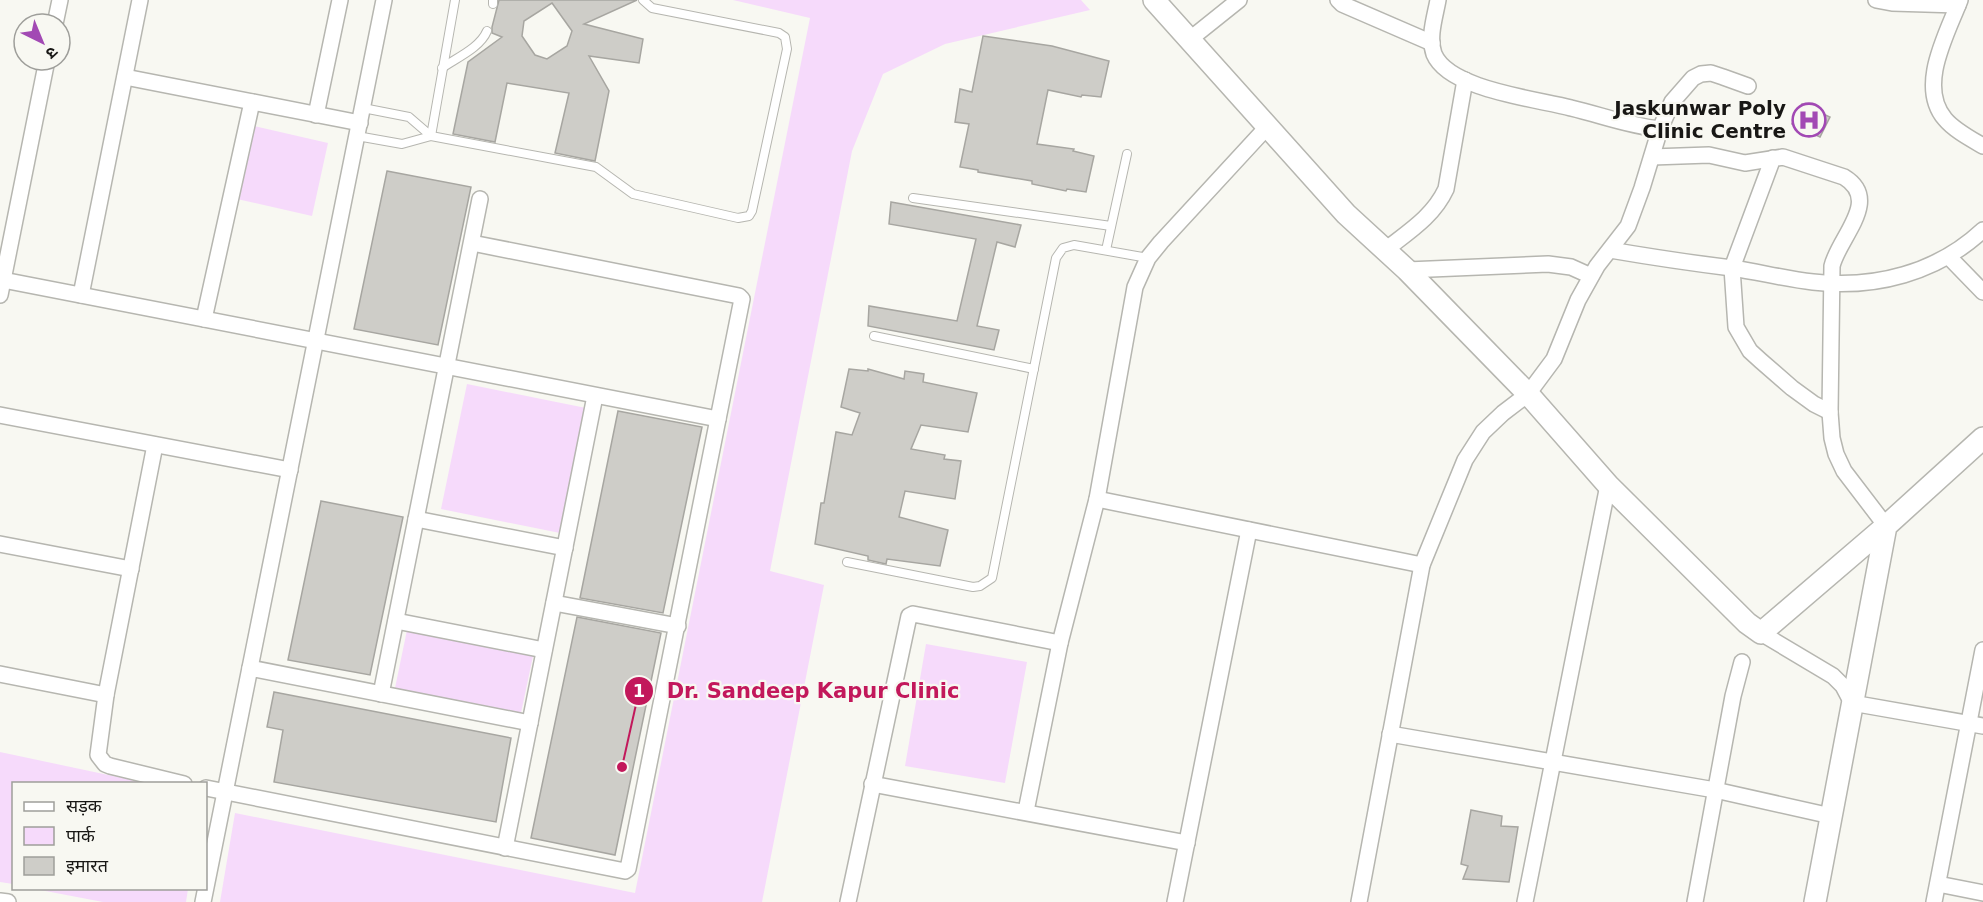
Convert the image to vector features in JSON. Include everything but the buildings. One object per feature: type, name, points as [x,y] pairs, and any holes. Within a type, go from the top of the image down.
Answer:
[{"type":"street","points":[[81,295],[140,0]]},
{"type":"street","points":[[316,115],[340,0]]},
{"type":"street","points":[[207,882],[384,0]]},
{"type":"street","points":[[1154,0],[1346,214],[1407,270],[1528,394],[1608,485],[1747,623],[1833,676],[1843,686],[1852,703]]},
{"type":"street","points":[[1189,40],[1239,0]]},
{"type":"street","points":[[1338,0],[1342,4],[1431,43]]},
{"type":"street","points":[[1438,0],[1431,43],[1434,55],[1440,64],[1454,75],[1489,90],[1571,108],[1641,127],[1660,129]]},
{"type":"street","points":[[1876,0],[1892,3],[1959,3],[1940,52],[1933,93],[1941,114],[1947,122],[1983,146]]},
{"type":"street","points":[[45,72],[2,287],[81,295],[718,419]]},
{"type":"street","points":[[1359,902],[1422,565],[1466,460],[1483,432],[1503,412],[1528,394],[1554,359],[1578,300],[1591,276],[1628,226],[1660,129],[1672,102],[1693,78],[1701,74],[1723,77],[1748,86]]},
{"type":"street","points":[[125,77],[360,123]]},
{"type":"street","points":[[1384,250],[1420,223],[1440,201],[1446,189],[1466,80]]},
{"type":"street","points":[[204,319],[252,102]]},
{"type":"street","points":[[1026,811],[1060,643],[1097,499],[1135,287],[1148,258],[1267,127]]},
{"type":"street","points":[[1652,157],[1709,155],[1745,163],[1783,157],[1844,177],[1853,182],[1861,196],[1847,237],[1834,256],[1830,412],[1836,454],[1855,487],[1886,526],[1815,902]]},
{"type":"street","points":[[1773,158],[1732,268],[1736,327],[1741,338],[1755,356],[1792,388],[1830,412]]},
{"type":"street","points":[[381,694],[480,199]]},
{"type":"street","points":[[1610,250],[1799,280],[1832,284],[1866,283],[1899,277],[1931,266],[1949,257],[1983,230]]},
{"type":"street","points":[[207,789],[628,870],[742,302],[741,297],[472,243]]},
{"type":"street","points":[[1949,257],[1983,292]]},
{"type":"street","points":[[1407,270],[1548,264],[1571,267],[1591,276]]},
{"type":"street","points":[[505,848],[595,396]]},
{"type":"street","points":[[0,415],[290,471]]},
{"type":"street","points":[[1761,633],[1886,526],[1983,438]]},
{"type":"street","points":[[155,445],[106,695],[98,755],[110,766],[180,782]]},
{"type":"street","points":[[1525,902],[1608,485]]},
{"type":"street","points":[[1097,499],[1422,565]]},
{"type":"street","points":[[416,519],[565,548]]},
{"type":"street","points":[[1175,902],[1249,530]]},
{"type":"street","points":[[0,544],[131,569]]},
{"type":"street","points":[[554,603],[678,626]]},
{"type":"street","points":[[848,902],[909,616],[913,614],[1060,643]]},
{"type":"street","points":[[396,621],[544,650]]},
{"type":"street","points":[[1934,902],[1976,725],[1983,650]]},
{"type":"street","points":[[1695,902],[1733,696],[1742,662]]},
{"type":"street","points":[[250,668],[530,723]]},
{"type":"street","points":[[0,674],[106,695]]},
{"type":"street","points":[[1852,703],[1976,725]]},
{"type":"street","points":[[1390,734],[1715,790],[1831,816]]},
{"type":"street","points":[[872,784],[1026,811],[1187,843]]},
{"type":"street","points":[[1938,884],[1983,893]]},
{"type":"street","points":[[0,901],[8,902]]},
{"type":"lane","points":[[431,136],[455,0]]},
{"type":"lane","points":[[360,123],[402,144],[431,136],[596,167],[633,194],[738,218],[749,216],[752,211],[787,49],[785,37],[779,33],[652,8],[643,0]]},
{"type":"lane","points":[[442,68],[475,46],[488,31]]},
{"type":"lane","points":[[360,123],[409,117],[431,136]]},
{"type":"lane","points":[[1106,250],[1127,154]]},
{"type":"lane","points":[[913,198],[1112,226]]},
{"type":"lane","points":[[847,562],[973,587],[980,586],[992,578],[1056,258],[1068,245],[1148,258]]},
{"type":"lane","points":[[874,336],[1034,369]]},
{"type":"green space","points":[[733,0],[1081,0],[1090,10],[945,44],[883,74],[852,151],[770,571],[824,585],[762,902],[220,902],[235,813],[635,893],[810,18]]},
{"type":"green space","points":[[254,126],[328,143],[312,216],[237,199]]},
{"type":"green space","points":[[467,384],[586,408],[560,533],[441,509]]},
{"type":"green space","points":[[407,630],[533,656],[521,713],[395,688]]},
{"type":"green space","points":[[926,644],[1027,662],[1005,783],[905,766]]},
{"type":"green space","points":[[0,752],[141,782],[12,782],[12,884],[0,882]]},
{"type":"green space","points":[[40,890],[188,890],[186,902],[103,902]]},
{"type":"place","name":"Jaskunwar Poly Clinic Centre","points":[[1809,120]]},
{"type":"place","name":"Dr. Sandeep Kapur Clinic","points":[[622,767]]}]
